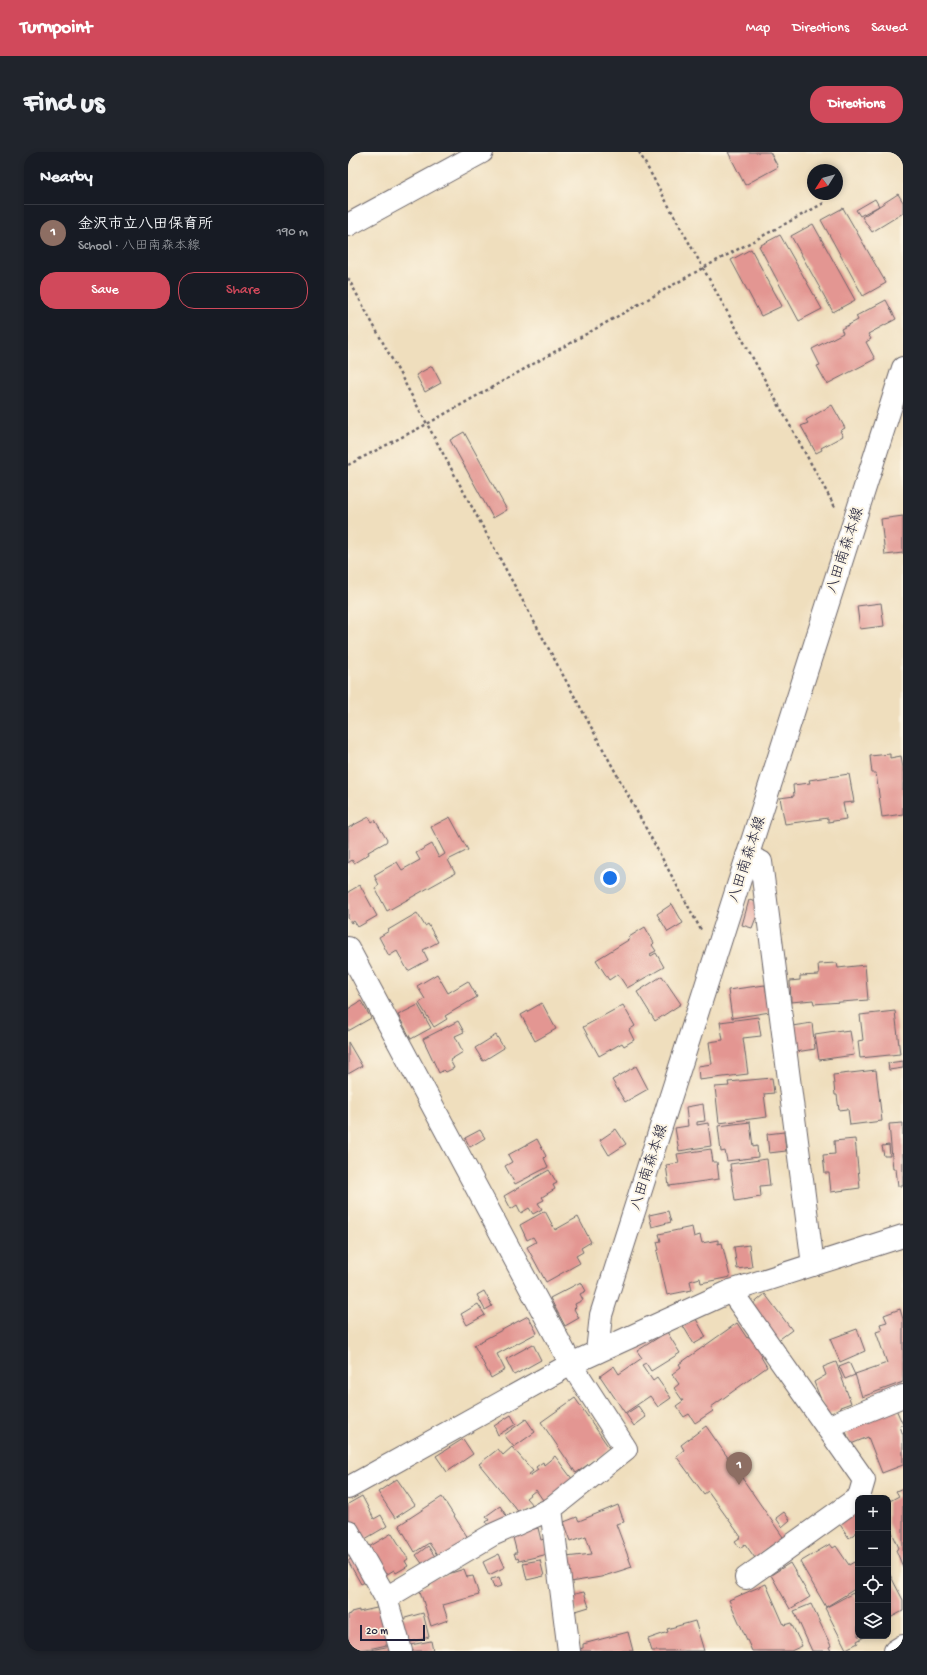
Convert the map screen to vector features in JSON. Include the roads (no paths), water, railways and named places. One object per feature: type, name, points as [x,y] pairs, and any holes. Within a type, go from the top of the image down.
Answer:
[{"type":"street","points":[[348,225],[482,152]]},
{"type":"street","name":"八田南森本線","points":[[597,1352],[601,1315],[849,533],[903,368]]},
{"type":"street","points":[[747,856],[760,862],[813,1265]]},
{"type":"street","points":[[348,948],[571,1364],[626,1449],[551,1509],[492,1535],[386,1598]]},
{"type":"street","points":[[348,1488],[571,1364],[731,1291],[903,1236]]},
{"type":"street","points":[[731,1291],[864,1480],[859,1497],[746,1578]]},
{"type":"street","points":[[827,1427],[903,1396]]},
{"type":"street","points":[[551,1509],[569,1651]]},
{"type":"street","points":[[348,1531],[386,1598],[401,1651]]},
{"type":"street","points":[[895,1651],[903,1646]]},
{"type":"place","name":"金沢市立八田保育所","points":[[739,1485]]}]
